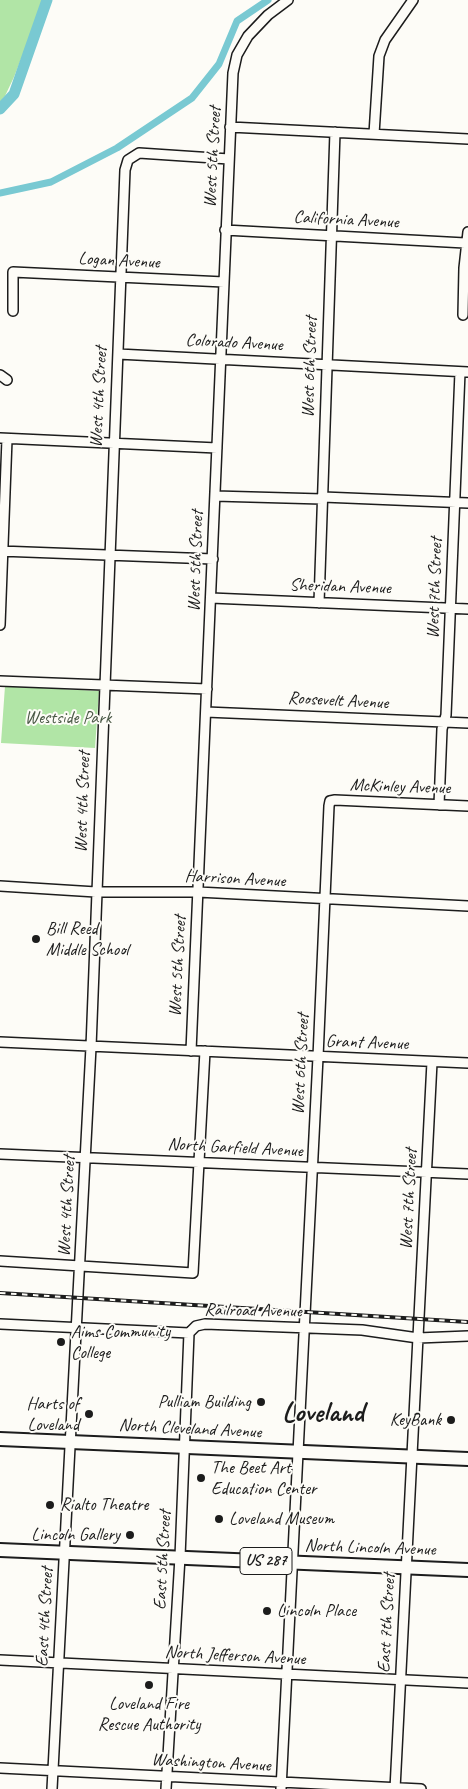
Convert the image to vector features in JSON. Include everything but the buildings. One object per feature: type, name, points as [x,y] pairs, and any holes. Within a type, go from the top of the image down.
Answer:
[{"type":"highway","name":"North Cleveland Avenue","points":[[0,1439],[468,1459]]},
{"type":"highway","name":"North Lincoln Avenue","points":[[0,1550],[468,1570]]},
{"type":"street","name":"West 5th Street","points":[[191,1051],[233,74],[237,55],[248,36],[259,24],[288,0]]},
{"type":"street","points":[[374,134],[379,56],[385,40],[413,0]]},
{"type":"street","points":[[230,127],[468,139]]},
{"type":"street","name":"West 6th Street","points":[[319,603],[335,132]]},
{"type":"street","name":"West 4th Street","points":[[76,1328],[91,1046],[125,170],[130,158],[139,153],[229,158]]},
{"type":"street","name":"California Avenue","points":[[225,230],[466,243]]},
{"type":"street","points":[[463,315],[468,232]]},
{"type":"street","name":"Logan Avenue","points":[[12,311],[13,272],[224,282]]},
{"type":"street","name":"Colorado Avenue","points":[[118,354],[464,372]]},
{"type":"street","name":"West 7th Street","points":[[439,804],[446,713],[455,502],[464,372]]},
{"type":"street","points":[[0,625],[4,438],[217,448]]},
{"type":"street","points":[[215,496],[468,503]]},
{"type":"street","points":[[1,551],[213,559]]},
{"type":"street","name":"Sheridan Avenue","points":[[211,598],[468,609]]},
{"type":"street","points":[[0,681],[207,689]]},
{"type":"street","name":"Roosevelt Avenue","points":[[206,712],[468,724]]},
{"type":"street","name":"West 6th Street","points":[[281,1786],[330,801]]},
{"type":"street","name":"McKinley Avenue","points":[[330,801],[468,806]]},
{"type":"street","name":"Harrison Avenue","points":[[0,886],[96,892],[198,892],[468,906]]},
{"type":"street","points":[[0,1042],[191,1051]]},
{"type":"street","name":"Grant Avenue","points":[[191,1051],[468,1063]]},
{"type":"street","points":[[0,1262],[193,1273],[205,1051]]},
{"type":"street","name":"West 7th Street","points":[[418,1338],[432,1062]]},
{"type":"street","name":"North Garfield Avenue","points":[[0,1154],[468,1174]]},
{"type":"street","name":"Railroad Avenue","points":[[0,1324],[189,1333],[196,1326],[206,1324],[362,1330],[418,1338],[468,1336]]},
{"type":"street","name":"East 4th Street","points":[[52,1789],[76,1328]]},
{"type":"street","name":"East 5th Street","points":[[166,1789],[180,1558],[189,1333]]},
{"type":"street","name":"East 7th Street","points":[[395,1788],[418,1338]]},
{"type":"street","name":"North Jefferson Avenue","points":[[0,1660],[468,1683]]},
{"type":"street","name":"Washington Avenue","points":[[0,1768],[167,1777],[281,1786],[421,1789]]},
{"type":"green space","points":[[0,0],[44,0],[14,77],[0,102]]},
{"type":"green space","name":"Westside Park","points":[[5,686],[99,691],[95,748],[1,743]]},
{"type":"waterway","points":[[0,109],[14,94],[47,0]]},
{"type":"waterway","points":[[0,193],[51,182],[117,148],[192,98],[219,64],[237,21],[268,0]]},
{"type":"railway","points":[[0,1293],[468,1322]]},
{"type":"place","name":"Bill Reed Middle School","points":[[36,939]]},
{"type":"place","name":"Aims Community College","points":[[61,1342]]},
{"type":"place","name":"Pulliam Building","points":[[261,1402]]},
{"type":"place","name":"Harts of Loveland","points":[[89,1414]]},
{"type":"place","name":"KeyBank","points":[[451,1420]]},
{"type":"place","name":"The Beet Art Education Center","points":[[201,1478]]},
{"type":"place","name":"Rialto Theatre","points":[[50,1505]]},
{"type":"place","name":"Loveland Museum","points":[[219,1519]]},
{"type":"place","name":"Lincoln Gallery","points":[[130,1535]]},
{"type":"place","name":"Lincoln Place","points":[[267,1611]]},
{"type":"place","name":"Loveland Fire Rescue Authority","points":[[149,1685]]},
{"type":"district","name":"Loveland","points":[[323,1414]]}]
